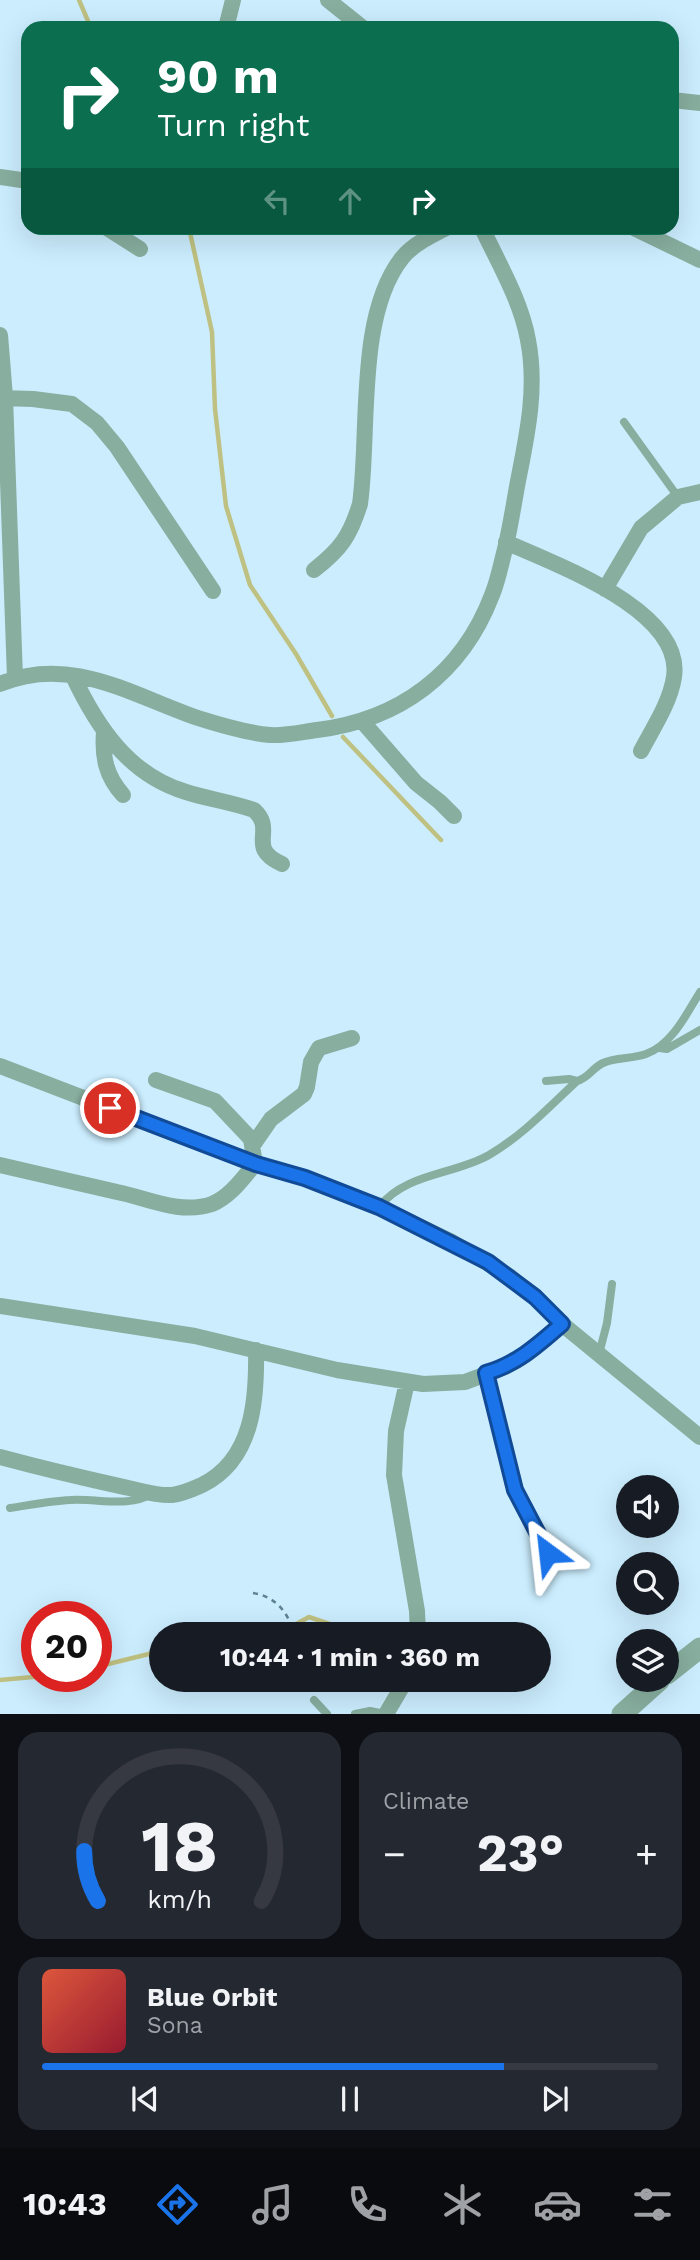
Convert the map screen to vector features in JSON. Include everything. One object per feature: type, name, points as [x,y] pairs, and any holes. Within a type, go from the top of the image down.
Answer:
[{"type":"street","points":[[228,21],[233,0]]},
{"type":"street","points":[[328,0],[354,21]]},
{"type":"street","points":[[679,101],[700,103]]},
{"type":"street","points":[[0,177],[21,180]]},
{"type":"street","points":[[118,235],[140,249]]},
{"type":"street","points":[[314,570],[343,544],[360,504],[373,332],[387,279],[404,255],[435,235]]},
{"type":"street","points":[[0,335],[8,681],[36,675],[74,676],[123,687],[198,718],[271,735],[344,727],[415,697],[438,678],[475,630],[493,595],[531,416],[533,371],[528,338],[517,302],[485,235]]},
{"type":"street","points":[[648,235],[700,260]]},
{"type":"street","points":[[2,398],[72,404],[97,423],[117,447],[213,590]]},
{"type":"street","points":[[605,589],[641,528],[678,497],[700,492]]},
{"type":"street","points":[[506,542],[605,589],[651,620],[661,632],[673,659],[674,675],[668,698],[641,751]]},
{"type":"street","points":[[74,676],[86,704],[104,732],[132,762],[169,786],[254,810],[264,824],[260,842],[264,851],[282,864]]},
{"type":"street","points":[[362,721],[416,783],[454,816]]},
{"type":"street","points":[[104,732],[105,765],[123,795]]},
{"type":"street","points":[[253,1146],[271,1119],[304,1094],[311,1062],[319,1048],[352,1038]]},
{"type":"street","points":[[0,1066],[256,1164],[305,1178],[379,1207],[488,1262],[535,1297],[562,1324],[700,1437]]},
{"type":"street","points":[[156,1080],[215,1101],[251,1139],[256,1164]]},
{"type":"street","points":[[0,1165],[120,1192],[158,1204],[199,1207],[215,1203],[228,1194],[256,1164]]},
{"type":"street","points":[[0,1306],[195,1336],[337,1370],[423,1384],[465,1382],[505,1367],[521,1358],[562,1324]]},
{"type":"street","points":[[0,1457],[54,1472],[152,1493],[172,1495],[190,1491],[230,1464],[249,1428],[257,1388],[256,1350]]},
{"type":"street","points":[[407,1382],[396,1432],[394,1475],[417,1622]]},
{"type":"street","points":[[679,1665],[700,1648]]},
{"type":"street","points":[[385,1714],[398,1692]]},
{"type":"street","points":[[622,1714],[647,1692]]},
{"type":"lane","points":[[624,422],[678,497]]},
{"type":"lane","points":[[379,1207],[398,1188],[462,1167],[490,1154],[530,1124],[577,1082],[585,1080],[599,1064],[633,1058],[659,1048],[675,1030],[700,992]]},
{"type":"lane","points":[[659,1048],[667,1049],[700,1030]]},
{"type":"lane","points":[[546,1081],[569,1079],[577,1082]]},
{"type":"lane","points":[[598,1354],[607,1323],[612,1284]]},
{"type":"lane","points":[[486,1373],[515,1490],[548,1553]]},
{"type":"lane","points":[[10,1508],[79,1499],[135,1502],[152,1493]]},
{"type":"lane","points":[[314,1700],[327,1714]]},
{"type":"lane","points":[[355,1714],[370,1711],[385,1714]]},
{"type":"path","points":[[253,1593],[272,1598],[290,1622]]},
{"type":"waterway","points":[[79,0],[88,21]]},
{"type":"waterway","points":[[191,235],[212,332],[215,409],[226,506],[250,585],[296,654],[332,716]]},
{"type":"waterway","points":[[343,737],[441,840]]},
{"type":"waterway","points":[[300,1622],[309,1617],[324,1622]]},
{"type":"waterway","points":[[112,1663],[149,1654]]},
{"type":"waterway","points":[[0,1680],[21,1678]]},
{"type":"route","points":[[110,1108],[256,1164],[305,1178],[379,1207],[488,1262],[535,1297],[562,1324],[521,1358],[486,1373],[515,1490],[548,1553]]}]
